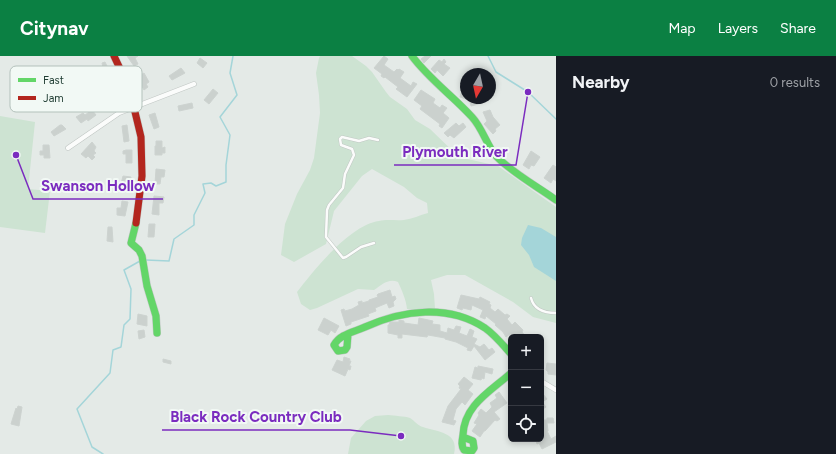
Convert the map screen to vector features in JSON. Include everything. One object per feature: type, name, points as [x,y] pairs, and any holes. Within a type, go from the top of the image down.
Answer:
[{"type":"street","points":[[114,56],[119,66]]},
{"type":"street","points":[[412,56],[421,68],[472,117],[480,127],[496,156],[513,170],[556,199]]},
{"type":"street","points":[[142,104],[194,84]]},
{"type":"street","points":[[68,148],[122,112]]},
{"type":"street","points":[[135,112],[141,138],[143,160],[138,210],[131,242],[139,250],[143,261],[147,286],[156,316],[158,333]]},
{"type":"street","points":[[348,334],[396,315],[411,312],[435,312],[466,319],[484,327],[498,339],[508,351]]},
{"type":"street","points":[[463,437],[473,441],[476,451],[467,451],[463,449],[462,446],[463,429],[465,420],[472,408],[483,396],[508,375]]},
{"type":"street","points":[[544,383],[556,390]]},
{"type":"lane","points":[[374,243],[361,247],[343,258],[326,237],[326,232],[328,208],[343,188],[345,174],[354,155],[352,149],[341,145],[340,139],[342,137],[359,141],[369,138],[378,140]]},
{"type":"lane","points":[[531,298],[534,305],[538,309],[544,312],[556,314]]},
{"type":"green space","points":[[320,56],[352,56],[372,72],[390,97],[407,109],[415,120],[430,129],[459,157],[498,166],[556,207],[556,323],[533,317],[513,302],[465,275],[447,275],[431,280],[435,309],[407,309],[405,298],[398,282],[394,281],[385,283],[374,290],[358,289],[310,310],[301,304],[297,292],[323,260],[345,239],[356,231],[368,224],[379,221],[404,220],[428,213],[427,203],[417,198],[404,187],[372,169],[362,176],[334,211],[326,244],[294,262],[281,255],[285,224],[314,158],[320,113],[316,73]]},
{"type":"green space","points":[[0,116],[35,122],[28,189],[50,191],[45,233],[0,227]]},
{"type":"green space","points":[[388,415],[410,418],[418,425],[446,434],[453,441],[455,447],[454,454],[348,454],[351,438],[366,421],[375,416]]},
{"type":"water","points":[[528,225],[541,228],[556,237],[556,281],[534,267],[529,255],[521,245],[522,238]]},
{"type":"building","points":[[127,56],[138,56],[135,58],[138,64],[134,66]]},
{"type":"building","points":[[384,56],[388,59],[384,65],[394,72],[399,69],[404,72],[400,78],[411,86],[413,82],[417,84],[407,97],[396,89],[398,87],[385,77],[384,78],[381,76],[382,74],[374,68]]},
{"type":"building","points":[[425,56],[431,56],[424,63],[421,59]]},
{"type":"building","points":[[200,58],[207,63],[203,68],[197,63]]},
{"type":"building","points":[[444,59],[446,62],[444,64],[450,68],[443,76],[437,70],[435,73],[431,69],[439,60],[442,62]]},
{"type":"building","points":[[105,62],[107,66],[103,66],[102,63]]},
{"type":"building","points":[[181,68],[185,73],[172,80],[169,76]]},
{"type":"building","points":[[144,73],[149,82],[146,84],[148,87],[144,90],[142,86],[142,74]]},
{"type":"building","points":[[213,89],[218,93],[209,104],[204,100]]},
{"type":"building","points":[[421,90],[435,99],[433,103],[440,108],[442,105],[447,108],[443,113],[449,118],[442,128],[439,126],[440,124],[420,109],[422,106],[414,100]]},
{"type":"building","points":[[192,103],[193,108],[179,111],[178,106]]},
{"type":"building","points":[[490,110],[493,117],[500,125],[495,129],[496,131],[493,134],[484,124],[487,121],[483,112]]},
{"type":"building","points":[[89,112],[94,112],[96,115],[88,121],[87,119],[81,123],[76,117],[83,113],[85,115]]},
{"type":"building","points":[[155,113],[159,127],[154,129],[149,115]]},
{"type":"building","points":[[456,123],[459,126],[463,123],[466,127],[454,138],[450,135],[448,137],[444,133]]},
{"type":"building","points":[[60,125],[66,129],[54,136],[51,132]]},
{"type":"building","points":[[127,125],[129,141],[124,142],[122,126]]},
{"type":"building","points":[[156,141],[162,141],[162,148],[165,147],[165,153],[162,153],[162,155],[155,155]]},
{"type":"building","points":[[92,142],[96,147],[94,151],[96,153],[93,155],[95,157],[92,160],[88,156],[86,158],[81,154]]},
{"type":"building","points":[[43,145],[49,145],[50,158],[44,158],[44,155],[40,155],[40,151],[43,151]]},
{"type":"building","points":[[132,150],[132,163],[126,163],[126,154],[123,154],[123,151]]},
{"type":"building","points":[[531,151],[540,157],[534,166],[531,165],[529,169],[523,165]]},
{"type":"building","points":[[553,165],[556,167],[556,181],[553,179],[551,183],[544,178]]},
{"type":"building","points":[[156,169],[165,170],[164,177],[161,177],[160,184],[155,184]]},
{"type":"building","points":[[123,176],[131,177],[129,191],[124,190],[124,188],[120,188]]},
{"type":"building","points":[[154,196],[164,197],[163,203],[159,203],[159,215],[152,214]]},
{"type":"building","points":[[122,201],[128,202],[125,216],[117,215],[117,208],[121,208]]},
{"type":"building","points":[[149,224],[155,224],[154,237],[148,237]]},
{"type":"building","points":[[108,227],[112,227],[113,242],[107,241]]},
{"type":"building","points":[[390,290],[392,297],[395,296],[396,299],[393,302],[394,306],[389,308],[387,303],[375,308],[376,311],[368,314],[369,316],[351,322],[351,324],[346,326],[341,310],[344,309],[345,311],[352,309],[359,305],[358,302],[362,301],[362,303],[369,301],[378,297],[378,294]]},
{"type":"building","points":[[461,295],[479,299],[480,297],[490,302],[490,308],[495,312],[498,309],[505,315],[507,314],[510,316],[507,319],[512,325],[515,322],[523,330],[522,332],[524,334],[508,334],[506,337],[495,325],[496,324],[486,316],[485,319],[480,317],[483,310],[472,305],[471,310],[463,308],[462,310],[457,308]]},
{"type":"building","points":[[138,314],[147,316],[147,326],[137,324]]},
{"type":"building","points":[[324,318],[339,326],[335,333],[331,330],[328,335],[318,330]]},
{"type":"building","points":[[419,318],[433,321],[432,324],[440,325],[440,331],[447,333],[448,328],[454,330],[456,326],[461,327],[459,333],[467,336],[470,329],[474,331],[472,337],[477,339],[474,344],[480,347],[484,344],[489,350],[492,348],[495,352],[485,360],[474,346],[471,351],[467,350],[468,348],[456,342],[445,338],[428,335],[427,337],[402,334],[402,338],[398,338],[398,335],[388,333],[388,325],[390,322],[399,322],[399,320],[404,321],[404,323],[418,325]]},
{"type":"building","points":[[144,330],[145,337],[139,339],[138,331]]},
{"type":"building","points":[[344,357],[350,359],[349,361],[351,361],[349,366],[351,366],[350,370],[348,369],[345,376],[332,370],[337,360],[343,362]]},
{"type":"building","points":[[163,359],[171,361],[171,364],[163,362]]},
{"type":"building","points":[[547,363],[556,364],[556,375],[548,374],[546,370]]},
{"type":"building","points":[[478,366],[493,369],[492,374],[485,372],[484,379],[482,378],[481,380],[472,378],[475,367],[478,368]]},
{"type":"building","points":[[464,377],[473,384],[468,390],[473,394],[465,405],[462,402],[456,409],[453,420],[456,421],[454,425],[442,422],[448,406],[461,389],[459,388],[460,386],[458,384]]},
{"type":"building","points":[[499,392],[507,403],[494,412],[500,419],[497,421],[495,420],[480,437],[472,431],[477,424],[474,423],[479,415],[478,413],[481,409],[486,413],[492,407],[490,403],[497,398],[495,395]]},
{"type":"building","points":[[18,406],[22,407],[19,426],[11,424]]},
{"type":"building","points":[[547,418],[553,418],[554,423],[547,423],[547,431],[551,439],[556,436],[556,442],[542,449],[539,443],[537,444],[536,442],[544,442],[544,420],[547,420]]},
{"type":"waterway","points":[[146,260],[169,261],[174,239],[194,225],[194,215],[205,193],[203,184],[211,183],[216,186],[226,182],[226,165],[230,135],[220,117],[237,95],[230,73],[233,56]]},
{"type":"waterway","points":[[488,56],[496,72],[528,92],[556,119]]},
{"type":"waterway","points":[[103,454],[92,447],[77,409],[110,373],[113,350],[121,347],[124,325],[130,319],[131,289],[124,270],[140,261]]},
{"type":"traffic: fast","points":[[412,56],[426,72],[472,117],[496,156],[517,174],[556,200]]},
{"type":"traffic: fast","points":[[136,223],[131,243],[139,250],[142,256],[147,286],[156,316],[157,333]]},
{"type":"traffic: fast","points":[[348,334],[380,321],[395,317],[425,312],[441,313],[456,315],[471,320],[485,328],[496,337],[508,351]]},
{"type":"traffic: fast","points":[[348,334],[347,347],[345,350],[338,351],[334,345],[340,338],[348,334]]},
{"type":"traffic: fast","points":[[463,437],[473,441],[474,448],[472,451],[464,450],[462,445],[462,439],[468,415],[473,407],[487,393],[508,376]]},
{"type":"traffic: jam","points":[[114,56],[119,66]]},
{"type":"traffic: jam","points":[[135,112],[141,137],[142,176],[136,223]]},
{"type":"place","name":"Plymouth River","points":[[528,92]]},
{"type":"place","name":"Swanson Hollow","points":[[16,155]]},
{"type":"place","name":"Black Rock Country Club","points":[[401,436]]}]
